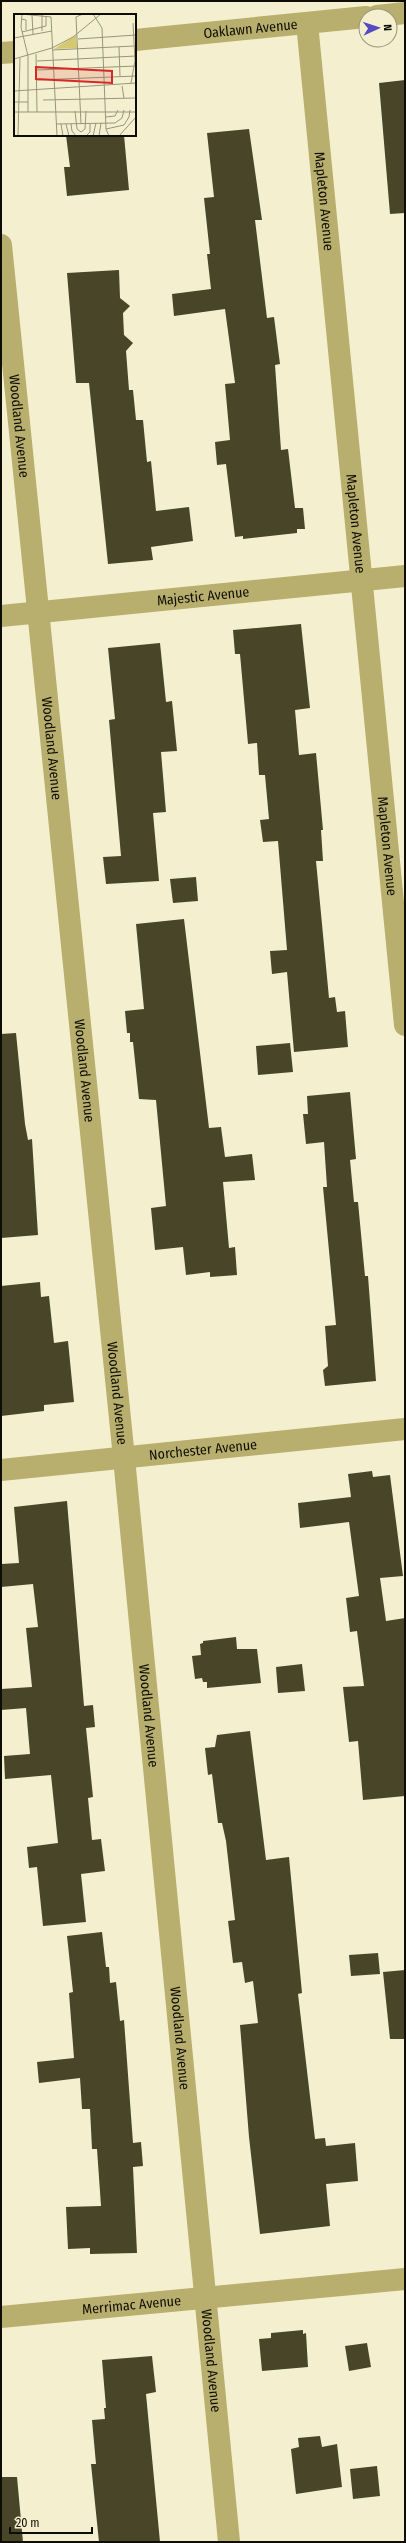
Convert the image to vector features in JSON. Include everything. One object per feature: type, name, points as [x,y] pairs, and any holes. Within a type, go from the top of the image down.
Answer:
[{"type":"street","name":"Oaklawn Avenue","points":[[136,40],[358,18]]},
{"type":"street","name":"Mapleton Avenue","points":[[307,23],[405,1025]]},
{"type":"street","points":[[1,53],[14,52]]},
{"type":"street","name":"Woodland Avenue","points":[[1,245],[124,1458],[229,2542]]},
{"type":"street","name":"Majestic Avenue","points":[[1,616],[405,576]]},
{"type":"street","name":"Norchester Avenue","points":[[1,1470],[405,1430]]},
{"type":"street","name":"Merrimac Avenue","points":[[1,2318],[405,2279]]},
{"type":"building","points":[[405,80],[405,213],[390,214],[379,83]]},
{"type":"building","points":[[249,129],[262,220],[255,220],[267,318],[274,317],[280,364],[275,365],[281,450],[288,449],[295,508],[303,508],[305,529],[297,529],[297,533],[243,539],[243,536],[235,537],[226,464],[217,465],[215,442],[230,440],[225,384],[235,383],[225,309],[174,316],[172,294],[211,289],[207,254],[210,254],[204,198],[214,197],[207,133]]},
{"type":"building","points":[[66,136],[124,136],[129,190],[67,196],[64,167],[70,167]]},
{"type":"building","points":[[119,270],[120,298],[130,306],[123,313],[124,335],[133,343],[126,351],[129,390],[133,390],[136,420],[143,420],[147,462],[151,461],[156,511],[189,507],[193,541],[151,547],[153,560],[108,564],[89,383],[76,383],[67,273]]},
{"type":"building","points":[[301,624],[310,708],[295,710],[299,755],[316,753],[323,830],[321,830],[323,861],[316,861],[329,998],[335,997],[337,1012],[345,1011],[348,1047],[294,1052],[287,972],[272,974],[270,951],[287,950],[278,841],[263,842],[260,820],[269,819],[265,775],[259,775],[257,743],[248,744],[240,654],[235,654],[233,630]]},
{"type":"building","points":[[160,643],[166,702],[172,701],[177,751],[161,752],[166,812],[153,813],[159,881],[106,884],[103,857],[121,856],[109,720],[115,719],[108,648]]},
{"type":"building","points":[[196,877],[198,901],[173,903],[170,879]]},
{"type":"building","points":[[184,919],[209,1128],[221,1127],[225,1157],[252,1154],[255,1180],[223,1182],[229,1248],[235,1247],[237,1275],[210,1277],[210,1272],[186,1275],[183,1247],[155,1250],[151,1208],[166,1206],[156,1100],[139,1099],[133,1042],[130,1042],[130,1033],[127,1033],[125,1011],[144,1009],[136,924]]},
{"type":"building","points":[[16,1033],[25,1124],[28,1140],[32,1139],[38,1235],[1,1238],[1,1034]]},
{"type":"building","points":[[290,1043],[293,1072],[258,1075],[256,1046]]},
{"type":"building","points":[[350,1092],[356,1159],[350,1160],[354,1202],[358,1202],[365,1276],[368,1276],[376,1381],[325,1386],[323,1370],[328,1366],[325,1326],[336,1325],[323,1187],[327,1187],[324,1142],[306,1144],[303,1114],[308,1114],[307,1096]]},
{"type":"building","points":[[40,1282],[41,1297],[49,1296],[54,1343],[68,1341],[74,1402],[44,1405],[44,1411],[1,1416],[1,1286]]},
{"type":"building","points":[[372,1471],[373,1477],[390,1475],[403,1576],[380,1578],[386,1621],[405,1618],[405,1796],[363,1800],[358,1741],[349,1742],[343,1687],[364,1686],[357,1631],[350,1632],[346,1598],[359,1596],[349,1522],[300,1528],[298,1503],[351,1497],[348,1474]]},
{"type":"building","points":[[67,1501],[84,1706],[93,1705],[95,1727],[86,1728],[93,1797],[88,1798],[92,1840],[101,1839],[105,1871],[81,1874],[86,1922],[43,1926],[37,1867],[29,1868],[27,1847],[58,1843],[51,1775],[5,1779],[4,1756],[30,1754],[26,1708],[1,1710],[1,1689],[32,1687],[26,1628],[38,1627],[33,1584],[1,1587],[1,1564],[19,1563],[14,1507]]},
{"type":"building","points":[[236,1637],[237,1649],[257,1649],[261,1683],[207,1688],[207,1682],[203,1682],[202,1678],[195,1679],[192,1656],[201,1655],[200,1644],[203,1643],[203,1641]]},
{"type":"building","points":[[302,1664],[305,1691],[278,1693],[276,1667]]},
{"type":"building","points":[[250,1731],[266,1860],[289,1857],[302,1993],[298,1994],[315,2139],[325,2138],[326,2146],[355,2143],[358,2181],[326,2184],[330,2226],[260,2234],[249,2137],[240,2025],[258,2023],[253,1981],[245,1983],[242,1962],[233,1963],[228,1921],[235,1920],[226,1841],[222,1823],[218,1823],[212,1774],[208,1775],[205,1748],[215,1747],[217,1735]]},
{"type":"building","points":[[102,1932],[106,1967],[109,1967],[110,1983],[116,1982],[120,2021],[124,2020],[133,2143],[141,2142],[143,2166],[133,2167],[137,2253],[90,2254],[90,2248],[68,2249],[66,2207],[101,2206],[97,2149],[92,2149],[90,2109],[82,2109],[80,2078],[39,2083],[37,2062],[74,2058],[69,1993],[73,1992],[67,1936]]},
{"type":"building","points":[[378,1953],[380,1974],[351,1976],[349,1955]]},
{"type":"building","points":[[405,1970],[405,2039],[390,2039],[383,1972]]},
{"type":"building","points":[[303,2330],[303,2334],[306,2333],[308,2367],[262,2371],[259,2339],[271,2338],[271,2333]]},
{"type":"building","points":[[367,2343],[371,2367],[349,2371],[345,2346]]},
{"type":"building","points":[[152,2356],[156,2392],[146,2394],[160,2542],[99,2542],[91,2464],[96,2464],[92,2420],[105,2419],[104,2408],[106,2408],[102,2360]]},
{"type":"building","points":[[320,2436],[322,2447],[337,2444],[342,2487],[296,2494],[291,2449],[299,2447],[298,2438]]},
{"type":"building","points":[[377,2466],[380,2496],[353,2499],[350,2469]]},
{"type":"building","points":[[1,2477],[17,2477],[23,2542],[1,2542]]}]
